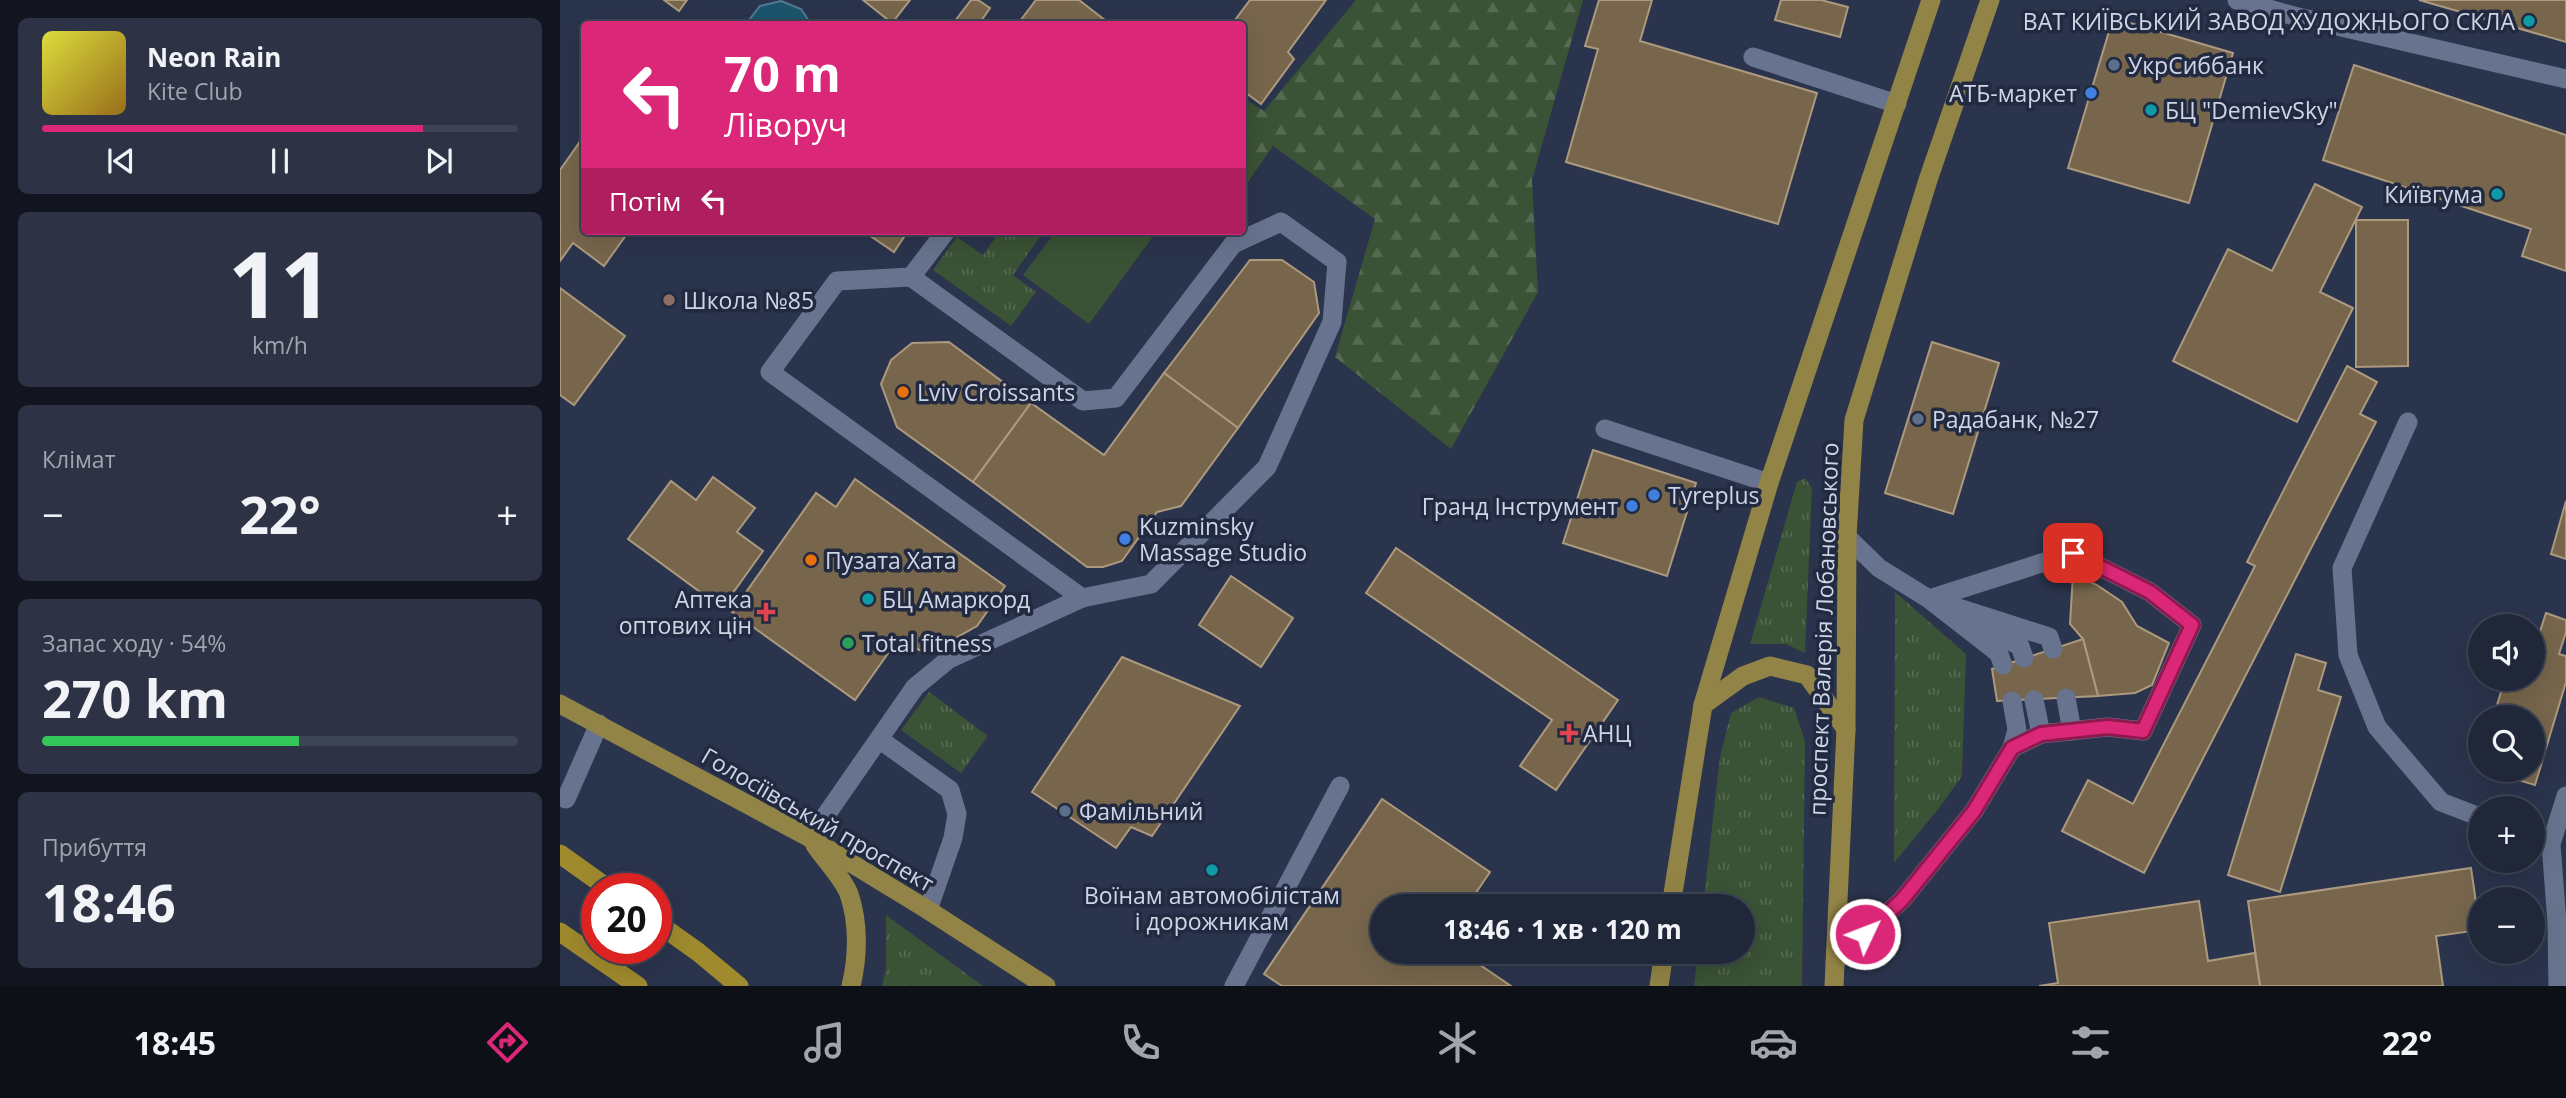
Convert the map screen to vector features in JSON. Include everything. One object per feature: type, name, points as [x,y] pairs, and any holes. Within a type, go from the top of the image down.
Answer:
[{"type":"highway","points":[[560,854],[587,873]]},
{"type":"highway","points":[[560,932],[638,986]]},
{"type":"highway","points":[[672,933],[738,986]]},
{"type":"main road","name":"проспект Валерія Лобановського","points":[[1673,894],[1703,705],[1769,483],[1931,0]]},
{"type":"main road","name":"проспект Валерія Лобановського","points":[[1834,986],[1846,729],[1847,537],[1854,420],[1928,180],[1990,0]]},
{"type":"main road","points":[[1703,705],[1743,676],[1770,666],[1807,675],[1846,729]]},
{"type":"main road","name":"Голосіївський проспект","points":[[560,704],[810,838],[1046,986]]},
{"type":"main road","points":[[810,838],[849,892],[857,929],[855,969],[851,986]]},
{"type":"main road","points":[[1659,986],[1662,964]]},
{"type":"lane","points":[[2237,0],[2294,16],[2566,79]]},
{"type":"lane","points":[[1753,57],[1897,104]]},
{"type":"lane","points":[[810,838],[915,687],[949,659],[1082,598],[1150,584],[1267,467],[1332,322],[1337,262],[1281,222],[1233,244],[1116,398],[1083,401],[911,277],[837,281],[770,372],[1082,598]]},
{"type":"lane","points":[[911,277],[943,235]]},
{"type":"lane","points":[[2408,422],[2342,568],[2348,655],[2377,727],[2441,802],[2468,812]]},
{"type":"lane","points":[[1605,429],[1769,483]]},
{"type":"lane","points":[[1847,537],[1879,569],[1929,599],[2021,646],[2024,658]]},
{"type":"lane","points":[[1929,599],[2073,553],[2150,592],[2192,625],[2143,731],[2108,727],[2041,734],[2012,748]]},
{"type":"lane","points":[[1929,599],[2049,636],[2053,649]]},
{"type":"lane","points":[[1929,599],[1999,654],[2003,666]]},
{"type":"lane","points":[[2066,698],[2073,731]]},
{"type":"lane","points":[[2034,700],[2041,734]]},
{"type":"lane","points":[[1835,961],[1902,900],[1974,811],[2012,748],[2017,730],[2012,701]]},
{"type":"lane","points":[[566,799],[599,724]]},
{"type":"lane","points":[[879,739],[950,790],[957,814],[953,838],[928,910]]},
{"type":"lane","points":[[1234,986],[1340,786]]},
{"type":"lane","points":[[2557,986],[2557,923],[2551,844],[2566,796]]},
{"type":"lane","points":[[2545,842],[2551,844]]},
{"type":"green space","points":[[1356,0],[1583,0],[1532,180],[1538,292],[1451,449],[1335,357],[1375,219],[1273,146],[1246,185],[1246,100],[1264,111]]},
{"type":"green space","points":[[997,235],[1041,235],[1013,275],[1036,292],[1011,326],[933,270],[957,237],[983,255]]},
{"type":"green space","points":[[1053,235],[1154,235],[1089,324],[1023,275]]},
{"type":"green space","points":[[1805,478],[1812,488],[1805,653],[1786,644],[1750,644],[1797,482]]},
{"type":"green space","points":[[1895,592],[1966,654],[1962,776],[1894,863]]},
{"type":"green space","points":[[929,692],[988,736],[961,773],[901,730]]},
{"type":"green space","points":[[1759,697],[1794,708],[1805,741],[1802,986],[1694,986],[1697,964],[1755,964],[1755,894],[1704,894],[1720,757],[1731,713]]},
{"type":"green space","points":[[886,915],[983,986],[882,986],[886,968]]},
{"type":"water","points":[[781,1],[801,9],[809,21],[748,21],[760,6]]},
{"type":"building","points":[[664,0],[687,0],[679,11]]},
{"type":"building","points":[[863,0],[910,0],[894,21],[889,21]]},
{"type":"building","points":[[971,0],[978,0],[990,8],[981,21],[955,21]]},
{"type":"building","points":[[1036,0],[1079,0],[1106,21],[1020,21]]},
{"type":"building","points":[[1250,0],[1326,0],[1288,52],[1294,59],[1261,104],[1246,93],[1246,21],[1234,21]]},
{"type":"building","points":[[1599,0],[1652,0],[1640,41],[1817,93],[1778,224],[1566,162],[1598,49],[1585,46]]},
{"type":"building","points":[[1781,0],[1821,0],[1848,7],[1840,37],[1775,20]]},
{"type":"building","name":"ВАТ КИЇВСЬКИЙ ЗАВОД ХУДОЖНЬОГО СКЛА","points":[[2419,0],[2566,0],[2566,42]]},
{"type":"building","name":"БЦ \"DemievSky\"","points":[[2113,18],[2233,53],[2189,203],[2068,168]]},
{"type":"building","name":"Київгума","points":[[2354,65],[2566,135],[2566,271],[2522,256],[2531,229],[2323,160]]},
{"type":"building","points":[[581,140],[581,235],[626,235],[604,266],[573,243],[560,261],[560,170]]},
{"type":"building","points":[[2315,184],[2362,207],[2320,292],[2353,308],[2297,422],[2173,361],[2228,249],[2272,271]]},
{"type":"building","points":[[2356,220],[2408,220],[2408,366],[2356,367]]},
{"type":"building","points":[[869,235],[905,235],[894,252]]},
{"type":"building","points":[[1250,260],[1282,260],[1314,282],[1319,313],[1238,428],[1164,373]]},
{"type":"building","points":[[560,288],[625,336],[574,405],[560,395]]},
{"type":"building","points":[[949,342],[1031,403],[973,482],[897,427],[881,384],[891,360],[912,343]]},
{"type":"building","points":[[1932,342],[1999,363],[1953,514],[1885,493]]},
{"type":"building","points":[[2347,366],[2377,382],[2360,414],[2376,422],[2144,873],[2062,831],[2088,780],[2133,804],[2255,566],[2247,562]]},
{"type":"building","points":[[1164,373],[1238,428],[1181,506],[1157,512],[1122,561],[1103,567],[1087,567],[973,482],[1031,403],[1104,455]]},
{"type":"building","name":"Гранд Інструмент","points":[[1593,450],[1696,483],[1667,576],[1563,543]]},
{"type":"building","points":[[713,477],[755,508],[737,532],[763,551],[722,608],[628,539],[671,481],[696,500]]},
{"type":"building","name":"БЦ Амаркорд","points":[[855,479],[1005,586],[977,626],[927,654],[910,645],[889,652],[855,700],[732,612],[816,493],[836,507]]},
{"type":"building","points":[[2566,501],[2566,559],[2551,554]]},
{"type":"building","points":[[1396,548],[1618,700],[1556,790],[1520,766],[1552,720],[1366,593]]},
{"type":"building","points":[[2073,574],[2097,585],[2122,602],[2137,626],[2169,643],[2152,685],[2135,693],[2098,696],[2083,639],[2070,624]]},
{"type":"building","points":[[1231,576],[1293,618],[1261,667],[1199,625]]},
{"type":"building","points":[[2546,613],[2566,620],[2566,632],[2559,654],[2566,656],[2566,682],[2545,752],[2545,705],[2497,705],[2501,691],[2545,691]]},
{"type":"building","points":[[2083,639],[2098,696],[1997,701],[1992,669]]},
{"type":"building","points":[[2296,654],[2326,663],[2318,690],[2341,697],[2280,892],[2228,875]]},
{"type":"building","points":[[1122,657],[1240,706],[1152,836],[1131,827],[1116,848],[1032,792]]},
{"type":"building","points":[[1382,799],[1490,872],[1475,894],[1370,894],[1370,964],[1479,964],[1511,986],[1282,986],[1264,974]]},
{"type":"building","points":[[2468,868],[2468,873],[2472,873],[2474,887],[2468,887],[2468,932],[2436,936],[2443,986],[2260,986],[2248,901]]},
{"type":"building","points":[[2199,901],[2208,961],[2255,953],[2260,986],[2039,986],[2058,983],[2049,923]]},
{"type":"place","name":"ВАТ КИЇВСЬКИЙ ЗАВОД ХУДОЖНЬОГО СКЛА","points":[[2529,21]]},
{"type":"place","name":"УкрСиббанк","points":[[2114,65]]},
{"type":"place","name":"АТБ-маркет","points":[[2091,93]]},
{"type":"place","name":"БЦ \"DemievSky\"","points":[[2151,110]]},
{"type":"place","name":"Київгума","points":[[2497,194]]},
{"type":"place","name":"Школа №85","points":[[669,300]]},
{"type":"place","name":"Lviv Croissants","points":[[903,392]]},
{"type":"place","name":"Радабанк, №27","points":[[1918,419]]},
{"type":"place","name":"Tyreplus","points":[[1654,495]]},
{"type":"place","name":"Гранд Інструмент","points":[[1632,506]]},
{"type":"place","name":"Kuzminsky Massage Studio","points":[[1125,539]]},
{"type":"place","name":"Пузата Хата","points":[[811,560]]},
{"type":"place","name":"БЦ Амаркорд","points":[[868,599]]},
{"type":"place","name":"Аптека оптових цін","points":[[766,612]]},
{"type":"place","name":"Total fitness","points":[[848,643]]},
{"type":"place","name":"АНЦ","points":[[1569,733]]},
{"type":"place","name":"Фамільний","points":[[1065,811]]},
{"type":"place","name":"Воїнам автомобілістам і дорожникам","points":[[1212,870]]},
{"type":"route","points":[[1865,934],[1902,900],[1974,811],[2012,748],[2041,734],[2108,727],[2143,731],[2192,625],[2150,592],[2073,553]]}]
